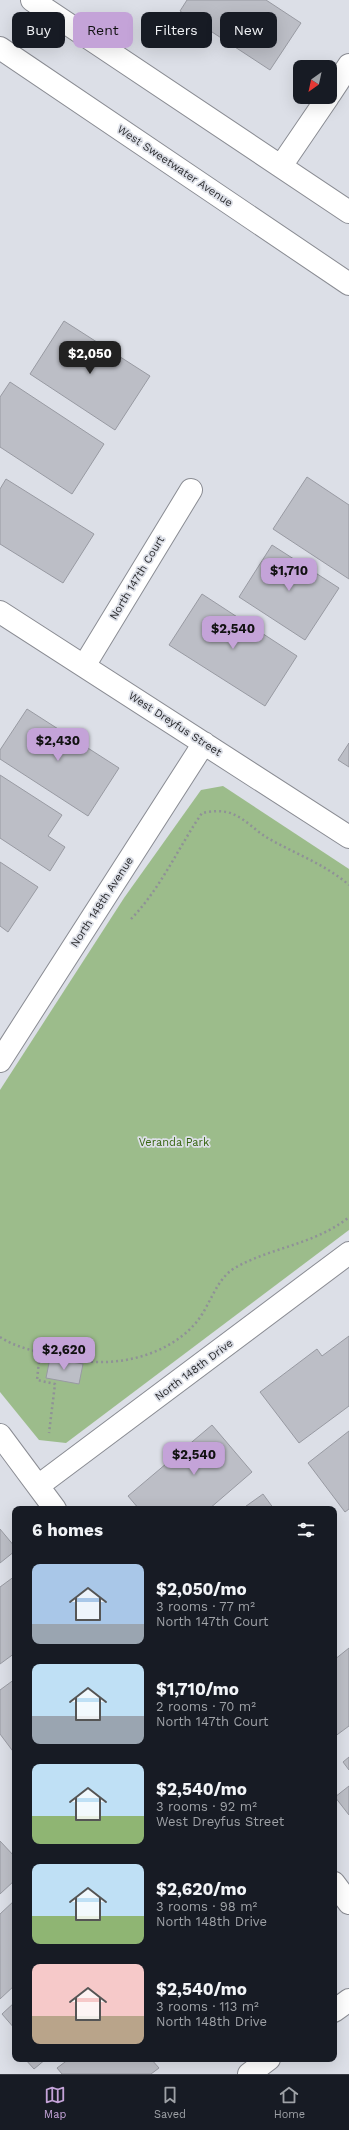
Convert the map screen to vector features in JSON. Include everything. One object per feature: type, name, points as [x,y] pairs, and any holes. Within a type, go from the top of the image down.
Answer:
[{"type":"street","points":[[32,0],[349,212]]},
{"type":"street","name":"West Sweetwater Avenue","points":[[0,48],[349,284]]},
{"type":"street","points":[[337,83],[349,65]]},
{"type":"street","points":[[282,166],[323,104]]},
{"type":"street","name":"North 147th Court","points":[[84,666],[191,490]]},
{"type":"street","name":"West Dreyfus Street","points":[[0,612],[349,837]]},
{"type":"street","name":"North 148th Avenue","points":[[0,1062],[204,743]]},
{"type":"street","name":"North 148th Drive","points":[[38,1486],[349,1253]]},
{"type":"street","points":[[0,1435],[53,1506]]},
{"type":"street","points":[[337,1887],[349,1903]]},
{"type":"street","points":[[337,2010],[349,2000]]},
{"type":"street","points":[[249,2074],[265,2062]]},
{"type":"path","points":[[131,919],[157,887],[186,837],[202,813],[213,811],[233,813],[269,839],[339,876],[349,885]]},
{"type":"path","points":[[0,1337],[22,1348],[85,1361],[127,1359],[156,1351],[182,1337],[195,1325],[224,1278],[232,1270],[250,1261],[322,1234],[349,1217]]},
{"type":"path","points":[[40,1352],[37,1380],[55,1384],[49,1433]]},
{"type":"green space","name":"Veranda Park","points":[[223,786],[349,869],[349,1230],[66,1443],[39,1440],[0,1392],[0,1090],[124,898],[201,790]]},
{"type":"building","points":[[187,0],[266,0],[301,23],[270,70],[236,48],[277,48],[277,12],[220,12],[220,37],[212,32],[212,12],[180,11]]},
{"type":"building","points":[[64,321],[150,376],[115,430],[30,374]]},
{"type":"building","points":[[10,382],[104,444],[72,494],[0,447],[0,397]]},
{"type":"building","points":[[307,477],[349,505],[349,579],[273,529]]},
{"type":"building","points":[[6,479],[94,534],[63,583],[0,544],[0,489]]},
{"type":"building","points":[[272,545],[339,588],[305,640],[239,597]]},
{"type":"building","points":[[202,594],[297,656],[265,706],[169,645]]},
{"type":"building","points":[[27,709],[119,768],[88,816],[0,759],[0,750]]},
{"type":"building","points":[[349,743],[349,767],[338,760]]},
{"type":"building","points":[[0,775],[62,815],[48,836],[65,847],[50,871],[0,838]]},
{"type":"building","points":[[0,862],[38,887],[8,932],[0,926]]},
{"type":"building","points":[[349,1336],[349,1406],[299,1443],[260,1392],[317,1349],[322,1356]]},
{"type":"building","points":[[50,1358],[83,1364],[79,1384],[46,1378]]},
{"type":"building","points":[[212,1425],[252,1472],[212,1506],[136,1506],[128,1496]]},
{"type":"building","points":[[349,1431],[349,1509],[345,1512],[308,1463]]},
{"type":"building","points":[[263,1494],[272,1506],[246,1506]]},
{"type":"building","points":[[0,1529],[12,1543],[12,1553],[0,1563]]},
{"type":"building","points":[[12,1578],[12,1655],[0,1664],[0,1587]]},
{"type":"building","points":[[349,1648],[349,1726],[337,1735],[337,1658]]},
{"type":"building","points":[[12,1681],[12,1750],[0,1734],[0,1690]]},
{"type":"building","points":[[349,1757],[349,1770],[343,1762]]},
{"type":"building","points":[[349,1786],[349,1815],[337,1800],[337,1795]]},
{"type":"building","points":[[0,1841],[12,1854],[12,1883],[0,1894]]},
{"type":"building","points":[[12,1903],[12,1988],[0,1999],[0,1914]]},
{"type":"building","points":[[12,2005],[12,2026],[2,2014]]},
{"type":"building","points":[[28,2062],[42,2062],[34,2069]]},
{"type":"building","points":[[65,2062],[154,2062],[159,2068],[151,2074],[62,2074],[57,2068]]}]
